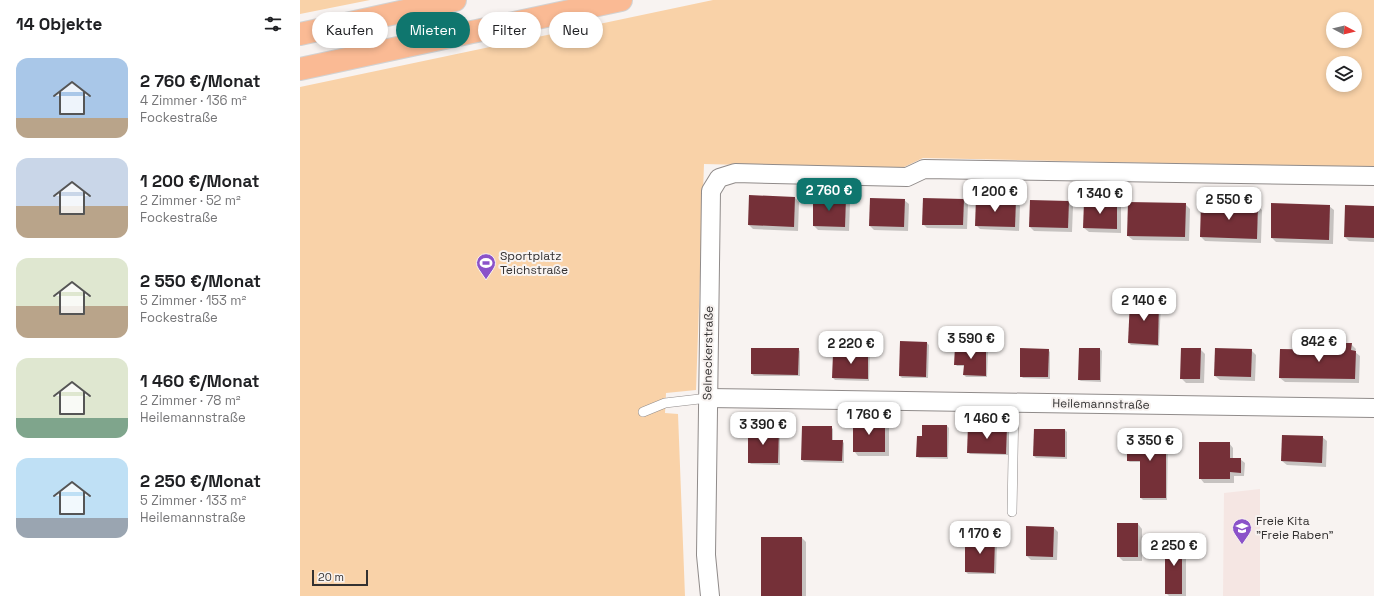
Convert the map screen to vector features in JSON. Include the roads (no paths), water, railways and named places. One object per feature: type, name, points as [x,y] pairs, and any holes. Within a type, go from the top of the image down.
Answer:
[{"type":"highway","points":[[300,34],[455,0]]},
{"type":"highway","points":[[300,69],[621,0]]},
{"type":"street","name":"Selneckerstraße","points":[[710,596],[706,555],[711,191],[718,178],[735,173],[907,177],[924,169],[1374,176]]},
{"type":"street","name":"Heilemannstraße","points":[[708,398],[1374,408]]},
{"type":"lane","points":[[643,412],[665,403],[708,398]]},
{"type":"lane","points":[[1012,512],[1014,403]]},
{"type":"place","name":"Sportplatz Teichstraße","points":[[486,280]]},
{"type":"place","name":"Freie Kita \"Freie Raben\"","points":[[1242,545]]}]
